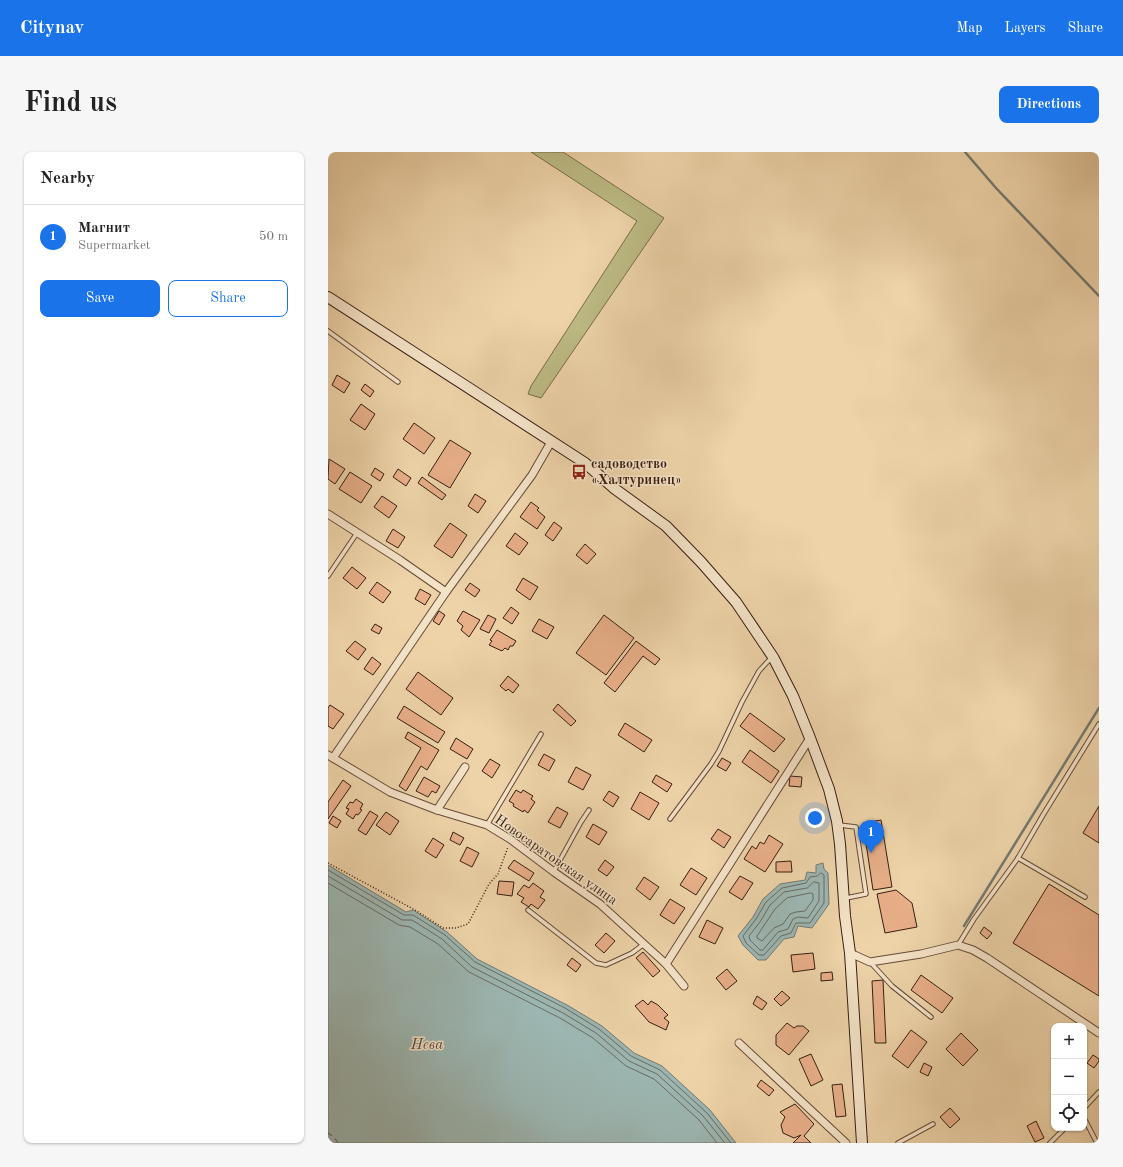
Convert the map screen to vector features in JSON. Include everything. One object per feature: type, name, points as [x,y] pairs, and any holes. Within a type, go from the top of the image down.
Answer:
[{"type":"main road","points":[[328,297],[585,464],[615,489],[666,526],[736,602],[773,657],[793,696],[810,738],[829,789],[838,825],[845,898],[845,916],[850,953],[862,1143]]},
{"type":"street","points":[[330,756],[446,592],[532,475],[551,442]]},
{"type":"street","points":[[328,514],[400,560],[446,592]]},
{"type":"street","points":[[666,964],[810,738]]},
{"type":"street","name":"Новосаратовская улица","points":[[330,756],[390,792],[437,810],[487,825],[600,904],[666,964],[684,986]]},
{"type":"street","points":[[437,810],[465,767]]},
{"type":"street","points":[[850,953],[870,962],[921,954],[958,946],[973,950],[1099,1033]]},
{"type":"street","points":[[739,1042],[846,1143]]},
{"type":"lane","points":[[328,331],[398,382]]},
{"type":"lane","points":[[328,576],[357,533]]},
{"type":"lane","points":[[670,819],[711,764],[759,671],[773,657]]},
{"type":"lane","points":[[958,946],[974,919],[1018,858],[1099,724]]},
{"type":"lane","points":[[1095,731],[1099,733]]},
{"type":"lane","points":[[487,825],[541,734]]},
{"type":"lane","points":[[554,872],[580,822],[589,810]]},
{"type":"lane","points":[[838,825],[856,827],[866,894],[845,898]]},
{"type":"lane","points":[[1018,858],[1085,897]]},
{"type":"lane","points":[[528,910],[596,963],[606,965],[632,953],[644,944]]},
{"type":"lane","points":[[870,962],[892,986],[930,1017]]},
{"type":"lane","points":[[1087,1105],[1099,1092]]},
{"type":"lane","points":[[898,1143],[933,1124]]},
{"type":"lane","points":[[1087,1124],[1097,1143]]},
{"type":"lane","points":[[1050,1143],[1061,1131]]},
{"type":"path","points":[[328,863],[415,910],[443,928],[456,928],[468,924],[489,884],[498,874],[510,840]]},
{"type":"shaded area","points":[[531,152],[563,152],[664,218],[541,398],[528,394],[531,386],[637,221]]},
{"type":"water","points":[[823,863],[824,869],[828,873],[829,904],[812,928],[798,926],[794,937],[784,939],[766,960],[758,960],[743,945],[738,936],[753,917],[763,899],[780,884],[805,880],[807,872],[816,873],[816,865]]},
{"type":"water","name":"Нева","points":[[328,865],[406,912],[413,910],[447,932],[477,959],[567,1005],[602,1026],[634,1053],[662,1066],[710,1110],[736,1143],[328,1143]]},
{"type":"building","points":[[337,375],[350,383],[344,393],[332,385]]},
{"type":"building","points":[[365,384],[374,391],[370,397],[361,390]]},
{"type":"building","points":[[361,404],[375,414],[365,430],[350,420]]},
{"type":"building","points":[[414,423],[435,438],[424,454],[403,439]]},
{"type":"building","points":[[450,440],[471,453],[450,488],[428,475]]},
{"type":"building","points":[[329,459],[345,469],[335,484],[328,479]]},
{"type":"building","points":[[375,468],[384,474],[380,481],[371,475]]},
{"type":"building","points":[[398,469],[411,478],[406,486],[393,477]]},
{"type":"building","points":[[350,472],[372,486],[361,503],[339,489]]},
{"type":"building","points":[[422,477],[446,495],[442,500],[418,483]]},
{"type":"building","points":[[475,494],[486,501],[478,513],[468,506]]},
{"type":"building","points":[[382,496],[397,506],[389,518],[374,507]]},
{"type":"building","points":[[531,502],[539,508],[537,510],[545,517],[537,529],[520,517]]},
{"type":"building","points":[[554,522],[562,528],[553,541],[545,535]]},
{"type":"building","points":[[450,523],[467,535],[452,558],[434,546]]},
{"type":"building","points":[[393,529],[405,537],[398,548],[386,541]]},
{"type":"building","points":[[515,533],[528,543],[519,555],[506,546]]},
{"type":"building","points":[[585,544],[596,554],[587,564],[576,555]]},
{"type":"building","points":[[352,567],[366,578],[357,589],[343,578]]},
{"type":"building","points":[[523,578],[538,587],[530,600],[516,590]]},
{"type":"building","points":[[377,582],[391,592],[383,603],[369,593]]},
{"type":"building","points":[[470,583],[480,590],[475,597],[465,590]]},
{"type":"building","points":[[420,589],[431,595],[425,605],[415,599]]},
{"type":"building","points":[[511,607],[519,613],[512,624],[503,618]]},
{"type":"building","points":[[439,611],[445,615],[439,625],[433,621]]},
{"type":"building","points":[[463,611],[480,620],[469,637],[461,630],[463,626],[457,621]]},
{"type":"building","points":[[488,615],[496,619],[489,633],[480,629]]},
{"type":"building","points":[[604,615],[634,638],[606,675],[576,653]]},
{"type":"building","points":[[539,619],[554,627],[547,639],[532,631]]},
{"type":"building","points":[[375,624],[382,628],[379,634],[371,630]]},
{"type":"building","points":[[497,630],[516,641],[508,650],[505,648],[502,651],[489,645],[492,641],[490,640]]},
{"type":"building","points":[[355,641],[366,649],[358,660],[346,651]]},
{"type":"building","points":[[636,641],[660,659],[655,665],[643,656],[615,692],[604,683]]},
{"type":"building","points":[[372,657],[381,664],[373,675],[364,669]]},
{"type":"building","points":[[418,672],[453,698],[441,715],[406,689]]},
{"type":"building","points":[[508,676],[519,685],[513,693],[508,689],[506,691],[500,686]]},
{"type":"building","points":[[558,704],[576,721],[571,726],[553,710]]},
{"type":"building","points":[[330,705],[344,714],[333,729],[328,726],[328,708]]},
{"type":"building","points":[[404,706],[445,732],[438,743],[397,718]]},
{"type":"building","points":[[750,713],[785,739],[774,752],[740,726]]},
{"type":"building","points":[[625,723],[652,740],[644,752],[618,735]]},
{"type":"building","points":[[408,732],[439,750],[427,770],[421,766],[406,791],[399,786],[421,748],[405,738]]},
{"type":"building","points":[[456,738],[473,749],[467,759],[450,749]]},
{"type":"building","points":[[750,750],[779,771],[771,783],[742,762]]},
{"type":"building","points":[[544,754],[555,760],[549,771],[538,765]]},
{"type":"building","points":[[722,758],[731,763],[726,771],[717,766]]},
{"type":"building","points":[[490,759],[500,765],[492,778],[482,771]]},
{"type":"building","points":[[576,767],[591,775],[583,790],[568,782]]},
{"type":"building","points":[[656,775],[672,784],[667,792],[652,782]]},
{"type":"building","points":[[790,776],[802,777],[801,787],[789,786]]},
{"type":"building","points":[[424,777],[440,786],[436,793],[432,791],[428,797],[416,791]]},
{"type":"building","points":[[343,780],[351,786],[328,819],[328,802]]},
{"type":"building","points":[[516,790],[521,793],[523,790],[533,796],[531,799],[535,802],[528,813],[524,810],[523,812],[513,806],[514,804],[509,801]]},
{"type":"building","points":[[609,791],[619,797],[613,807],[603,800]]},
{"type":"building","points":[[640,792],[659,803],[649,820],[631,809]]},
{"type":"building","points":[[356,799],[363,804],[360,809],[362,810],[358,815],[356,814],[353,819],[346,814],[349,809],[346,808],[350,802],[353,803]]},
{"type":"building","points":[[1099,806],[1099,843],[1083,833]]},
{"type":"building","points":[[557,807],[568,813],[560,828],[548,822]]},
{"type":"building","points":[[370,811],[378,816],[366,835],[358,830]]},
{"type":"building","points":[[386,812],[399,821],[390,835],[376,825]]},
{"type":"building","points":[[333,816],[341,821],[337,828],[329,823]]},
{"type":"building","points":[[881,820],[892,887],[873,890],[863,823]]},
{"type":"building","points":[[593,824],[607,832],[599,845],[586,837]]},
{"type":"building","points":[[718,829],[731,837],[724,848],[711,839]]},
{"type":"building","points":[[453,832],[464,838],[460,845],[450,840]]},
{"type":"building","points":[[769,835],[783,844],[765,872],[744,859],[752,846],[756,849],[760,842],[764,844]]},
{"type":"building","points":[[433,838],[444,845],[436,858],[425,851]]},
{"type":"building","points":[[467,847],[479,853],[472,867],[460,861]]},
{"type":"building","points":[[514,860],[534,873],[529,881],[508,868]]},
{"type":"building","points":[[605,860],[614,867],[607,876],[598,870]]},
{"type":"building","points":[[791,861],[792,872],[776,872],[776,862]]},
{"type":"building","points":[[691,868],[707,878],[696,895],[680,885]]},
{"type":"building","points":[[740,876],[753,883],[742,900],[729,892]]},
{"type":"building","points":[[644,877],[659,887],[650,900],[636,889]]},
{"type":"building","points":[[499,881],[514,882],[512,896],[497,894]]},
{"type":"building","points":[[533,883],[544,891],[540,897],[545,900],[538,909],[531,904],[529,907],[521,902],[524,898],[517,894],[524,885],[529,888]]},
{"type":"building","points":[[1049,884],[1099,915],[1099,996],[1013,943]]},
{"type":"building","points":[[896,890],[912,903],[917,927],[885,933],[877,894]]},
{"type":"building","points":[[670,899],[685,908],[674,924],[660,915]]},
{"type":"building","points":[[707,920],[723,928],[715,944],[699,937]]},
{"type":"building","points":[[984,927],[992,933],[987,939],[980,933]]},
{"type":"building","points":[[606,933],[615,941],[604,953],[595,945]]},
{"type":"building","points":[[643,952],[660,971],[653,977],[636,958]]},
{"type":"building","points":[[813,953],[815,969],[793,972],[791,955]]},
{"type":"building","points":[[572,958],[581,965],[576,972],[567,965]]},
{"type":"building","points":[[727,969],[737,981],[726,990],[716,978]]},
{"type":"building","points":[[832,972],[833,980],[821,981],[821,973]]},
{"type":"building","points":[[921,975],[953,998],[942,1013],[911,990]]},
{"type":"building","points":[[883,980],[886,1043],[875,1043],[872,981]]},
{"type":"building","points":[[782,991],[790,998],[781,1006],[774,999]]},
{"type":"building","points":[[757,996],[767,1003],[762,1010],[753,1004]]},
{"type":"building","points":[[643,1000],[648,1005],[651,1001],[658,1005],[668,1015],[664,1018],[669,1022],[666,1030],[649,1022],[635,1006]]},
{"type":"building","points":[[787,1023],[794,1028],[797,1026],[803,1026],[809,1031],[789,1055],[776,1045],[776,1035]]},
{"type":"building","points":[[911,1030],[927,1042],[908,1068],[892,1056]]},
{"type":"building","points":[[961,1033],[978,1050],[963,1066],[946,1049]]},
{"type":"building","points":[[811,1054],[823,1080],[811,1086],[799,1059]]},
{"type":"building","points":[[1093,1055],[1099,1059],[1094,1068],[1087,1063]]},
{"type":"building","points":[[924,1063],[932,1067],[928,1076],[920,1072]]},
{"type":"building","points":[[761,1080],[774,1090],[769,1096],[757,1086]]},
{"type":"building","points":[[842,1084],[846,1116],[836,1117],[832,1085]]},
{"type":"building","points":[[795,1104],[814,1124],[804,1136],[811,1143],[793,1143],[801,1135],[794,1138],[783,1133],[781,1125],[785,1117],[780,1112]]},
{"type":"building","points":[[950,1108],[960,1119],[950,1128],[940,1117]]},
{"type":"building","points":[[1036,1121],[1044,1138],[1035,1142],[1027,1126]]},
{"type":"waterway","points":[[965,152],[996,188],[1099,296]]},
{"type":"waterway","points":[[964,926],[1099,708]]},
{"type":"ferry route","points":[[328,1133],[334,1137],[338,1143]]},
{"type":"place","name":"садоводство «Халтуринец»","points":[[579,472]]},
{"type":"place","name":"Магнит","points":[[871,853]]}]
